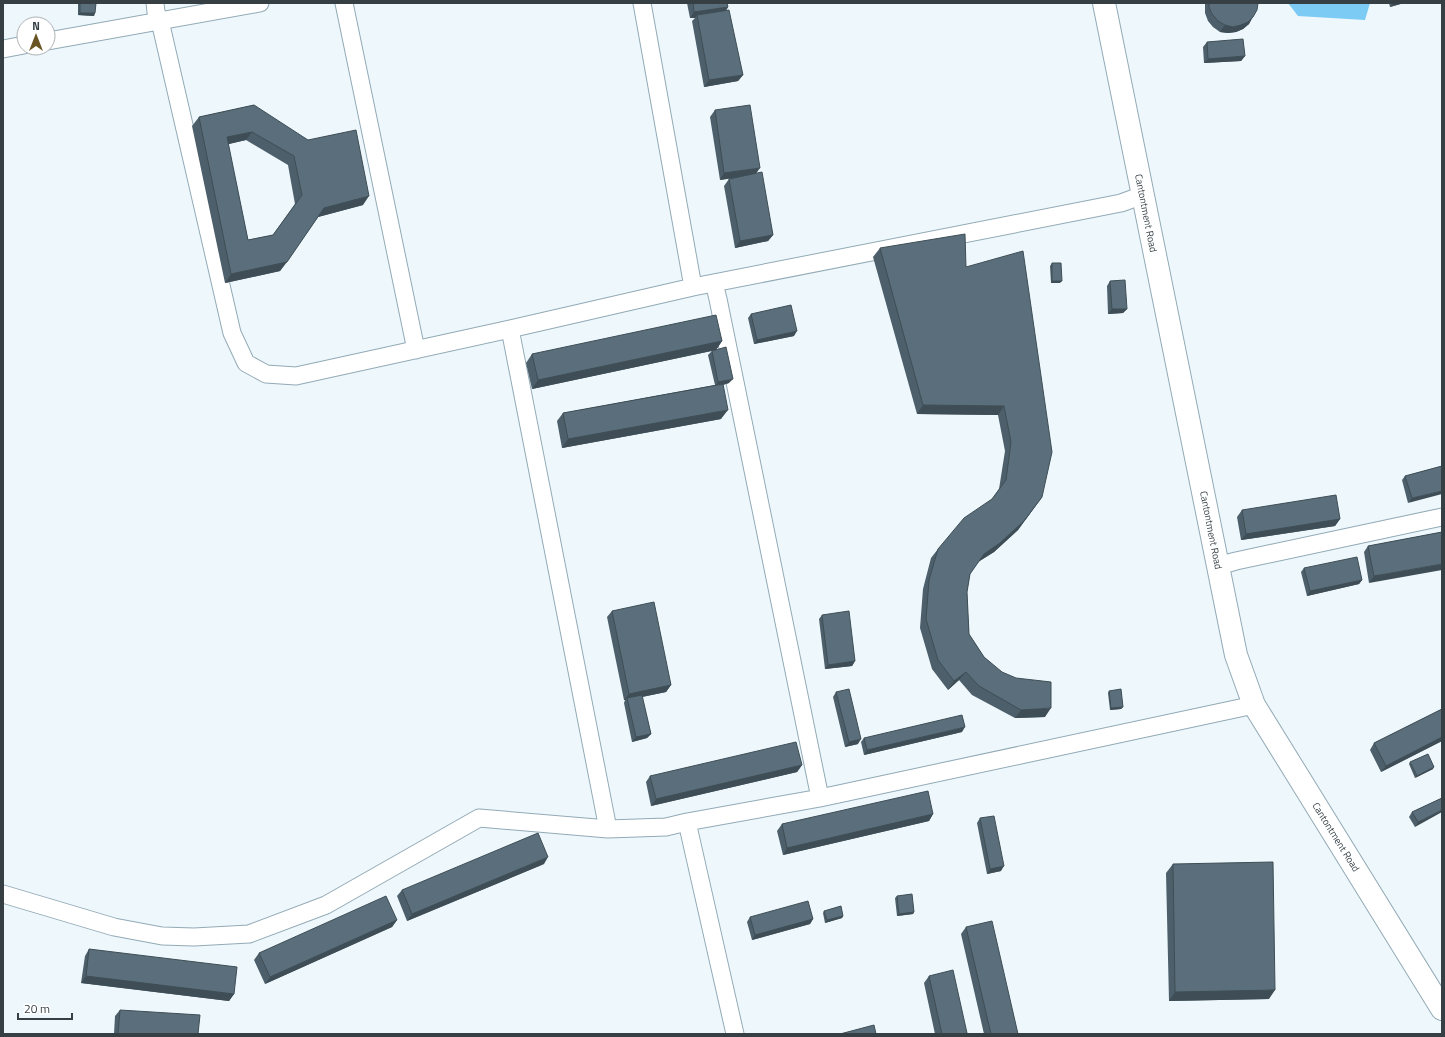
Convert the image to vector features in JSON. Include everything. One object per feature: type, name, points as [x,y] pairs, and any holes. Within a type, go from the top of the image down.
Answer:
[{"type":"street","points":[[155,3],[232,333],[246,363],[266,374],[296,376],[510,330],[693,287],[1121,203],[1143,195]]},
{"type":"street","points":[[56,40],[260,3]]},
{"type":"street","points":[[344,3],[416,350]]},
{"type":"street","points":[[642,3],[693,287]]},
{"type":"street","name":"Cantontment Road","points":[[1104,3],[1236,655],[1254,705],[1442,1009]]},
{"type":"street","points":[[3,49],[16,47]]},
{"type":"street","points":[[714,283],[820,798]]},
{"type":"street","points":[[510,330],[608,829]]},
{"type":"street","points":[[1218,566],[1442,517]]},
{"type":"street","points":[[3,894],[114,927],[162,936],[194,937],[249,934],[326,905],[478,818],[608,829],[666,827],[820,798],[1254,705]]},
{"type":"street","points":[[687,822],[735,1034]]},
{"type":"water","points":[[1288,3],[1370,3],[1365,20],[1298,16]]},
{"type":"building","points":[[80,3],[96,3],[95,13],[80,13]]},
{"type":"building","points":[[693,3],[727,3],[728,7],[694,12]]},
{"type":"building","points":[[1209,3],[1258,3],[1257,10],[1248,22],[1233,27],[1218,21],[1212,14]]},
{"type":"building","points":[[729,10],[743,75],[709,80],[697,15]]},
{"type":"building","points":[[1243,39],[1245,56],[1208,59],[1207,42]]},
{"type":"building","points":[[254,105],[308,140],[356,130],[369,196],[324,208],[287,262],[231,274],[199,117]],"holes":[[[252,132],[294,156],[302,195],[273,235],[248,240],[227,137]]]},
{"type":"building","points":[[750,105],[760,168],[724,173],[715,110]]},
{"type":"building","points":[[762,172],[773,235],[740,241],[729,179]]},
{"type":"building","points":[[965,234],[966,267],[1023,251],[1052,452],[1042,497],[1024,521],[1000,543],[984,554],[970,574],[967,592],[969,634],[984,657],[1002,672],[1016,678],[1051,682],[1051,708],[1021,710],[979,686],[966,672],[954,681],[938,660],[926,619],[929,580],[938,549],[964,518],[992,499],[1006,480],[1011,442],[1004,406],[923,405],[880,248]]},
{"type":"building","points":[[1052,263],[1061,263],[1062,281],[1052,281]]},
{"type":"building","points":[[1125,280],[1127,309],[1112,309],[1110,281]]},
{"type":"building","points":[[791,305],[797,331],[757,340],[751,314]]},
{"type":"building","points":[[716,315],[722,341],[538,380],[532,354]]},
{"type":"building","points":[[726,347],[733,379],[718,382],[712,351]]},
{"type":"building","points":[[723,384],[728,410],[568,439],[563,413]]},
{"type":"building","points":[[1442,466],[1442,491],[1412,498],[1405,476]]},
{"type":"building","points":[[1336,495],[1340,519],[1246,534],[1242,510]]},
{"type":"building","points":[[1442,532],[1442,564],[1374,576],[1368,546]]},
{"type":"building","points":[[1357,557],[1362,580],[1310,591],[1304,568]]},
{"type":"building","points":[[654,602],[671,685],[629,694],[612,611]]},
{"type":"building","points":[[849,611],[855,661],[828,665],[822,615]]},
{"type":"building","points":[[849,689],[861,739],[849,742],[836,692]]},
{"type":"building","points":[[1121,689],[1123,707],[1111,708],[1109,691]]},
{"type":"building","points":[[642,695],[651,734],[636,737],[627,698]]},
{"type":"building","points":[[1442,709],[1442,737],[1386,766],[1374,743]]},
{"type":"building","points":[[962,715],[965,727],[867,750],[864,738]]},
{"type":"building","points":[[796,742],[802,765],[656,799],[650,776]]},
{"type":"building","points":[[1428,754],[1434,767],[1417,776],[1410,762]]},
{"type":"building","points":[[928,791],[933,814],[787,848],[782,824]]},
{"type":"building","points":[[1442,798],[1442,810],[1418,822],[1412,812]]},
{"type":"building","points":[[994,816],[1004,866],[990,869],[980,818]]},
{"type":"building","points":[[538,833],[548,857],[412,914],[402,890]]},
{"type":"building","points":[[1273,862],[1275,990],[1175,992],[1173,864]]},
{"type":"building","points":[[912,894],[914,912],[899,914],[897,896]]},
{"type":"building","points":[[386,896],[397,920],[270,977],[259,953]]},
{"type":"building","points":[[808,901],[813,919],[755,935],[750,917]]},
{"type":"building","points":[[841,906],[843,916],[827,920],[824,911]]},
{"type":"building","points":[[992,921],[1018,1034],[991,1034],[966,927]]},
{"type":"building","points":[[89,949],[237,967],[234,994],[86,976]]},
{"type":"building","points":[[953,970],[967,1033],[942,1034],[929,976]]},
{"type":"building","points":[[120,1010],[200,1015],[198,1034],[118,1034]]},
{"type":"building","points":[[874,1025],[876,1034],[840,1034]]}]
